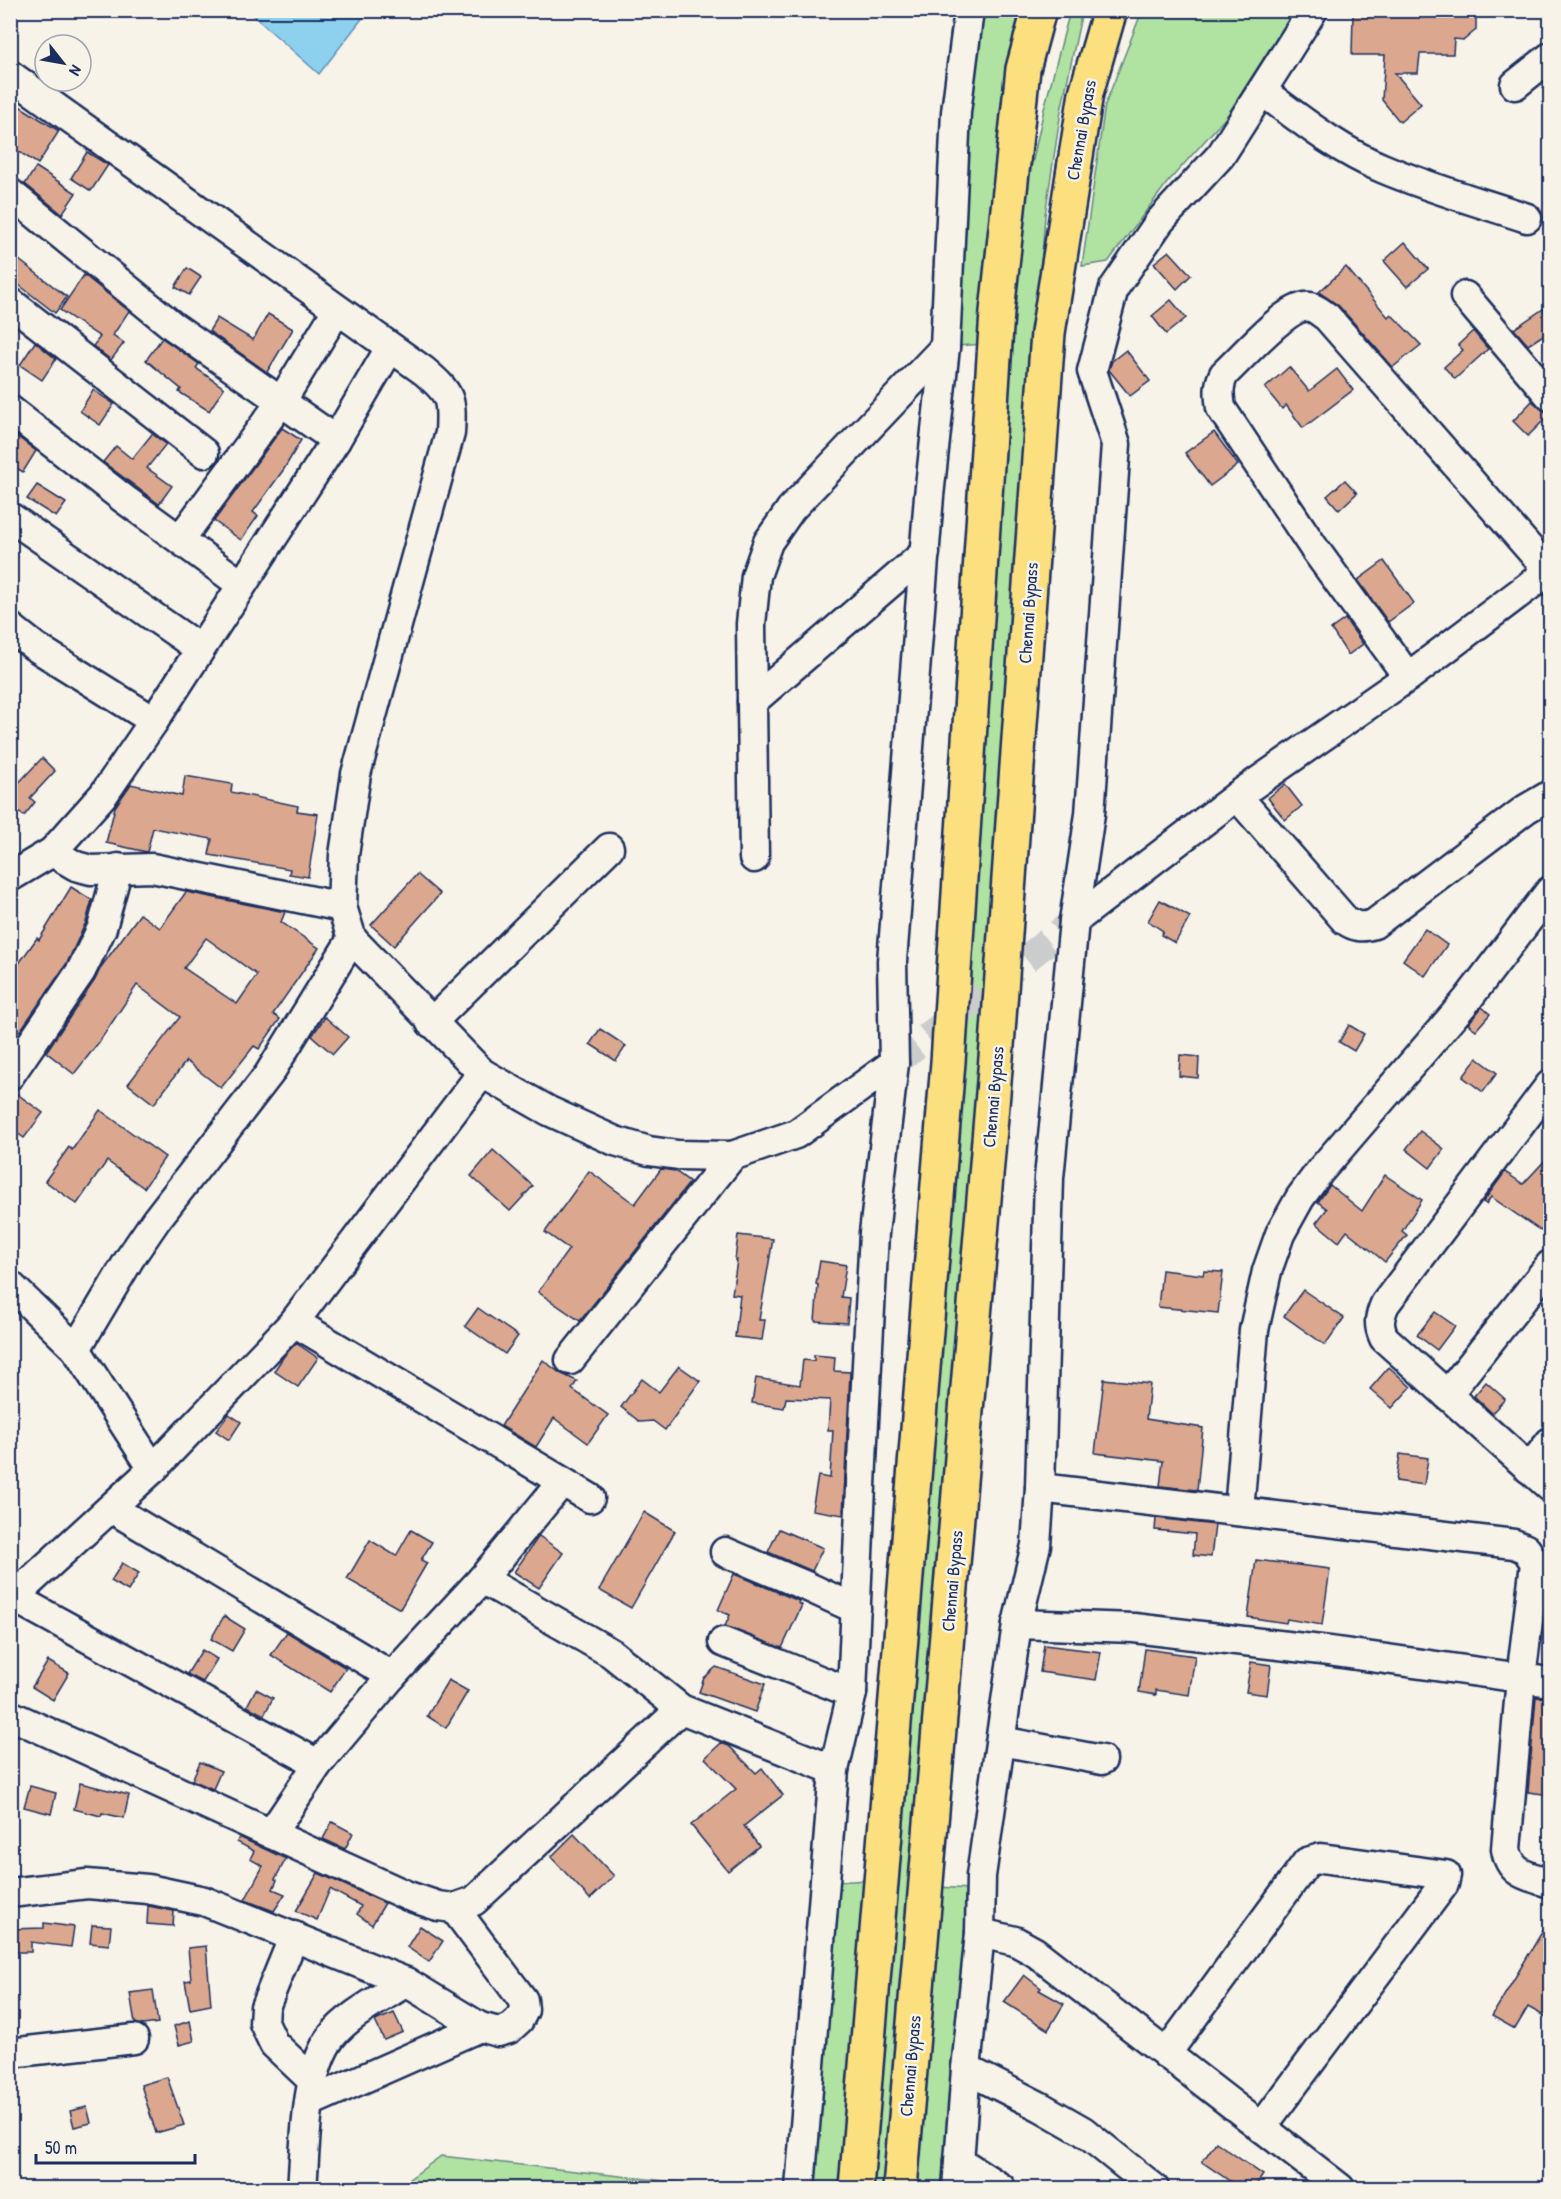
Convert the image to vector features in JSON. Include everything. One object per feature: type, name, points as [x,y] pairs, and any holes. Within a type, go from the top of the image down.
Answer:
[{"type":"highway","points":[[856,2188],[948,1062],[997,312],[1023,69],[1039,10]]},
{"type":"highway","name":"Chennai Bypass","points":[[900,2188],[997,1046],[1048,333],[1086,93],[1110,10]]},
{"type":"street","points":[[800,2188],[834,1770],[852,1693],[874,1233],[894,1063],[892,961],[925,553],[945,347],[956,112],[969,10]]},
{"type":"street","points":[[957,2188],[980,1933],[981,1876],[1017,1624],[1036,1545],[1040,1488],[1049,1178],[1074,921],[1090,814],[1116,444],[1092,371],[1114,288],[1160,221],[1221,154],[1314,10]]},
{"type":"street","points":[[1515,85],[1551,57]]},
{"type":"street","points":[[10,75],[424,371],[442,386],[452,405],[450,433],[356,774],[344,855],[342,907],[352,939],[482,1073],[549,1111],[615,1141],[649,1151],[732,1156],[796,1134],[894,1063]]},
{"type":"street","points":[[1262,91],[1308,126],[1348,151],[1382,168],[1527,218]]},
{"type":"street","points":[[10,193],[172,326],[336,440]]},
{"type":"street","points":[[1465,296],[1551,396]]},
{"type":"street","points":[[10,302],[204,453]]},
{"type":"street","points":[[1074,921],[1237,796],[1408,677],[1550,571],[1327,317],[1310,307],[1300,308],[1285,316],[1224,374],[1218,393],[1221,408],[1314,548],[1408,677]]},
{"type":"street","points":[[181,538],[281,402],[337,310]]},
{"type":"street","points":[[754,858],[751,624],[756,576],[768,542],[791,509],[945,347]]},
{"type":"street","points":[[10,877],[52,852],[104,794],[154,721],[336,440],[390,348]]},
{"type":"street","points":[[10,410],[124,499],[181,538],[242,585]]},
{"type":"street","points":[[10,517],[200,649]]},
{"type":"street","points":[[752,702],[925,553]]},
{"type":"street","points":[[10,627],[34,645],[154,721]]},
{"type":"street","points":[[1237,796],[1345,920],[1353,926],[1364,927],[1374,924],[1526,809],[1551,795]]},
{"type":"street","points":[[431,1023],[609,848]]},
{"type":"street","points":[[52,852],[76,866],[91,870],[152,868],[342,907]]},
{"type":"street","points":[[10,1075],[81,970],[102,928],[118,868]]},
{"type":"street","points":[[1239,1511],[1254,1330],[1267,1271],[1280,1234],[1300,1198],[1320,1171],[1467,1000],[1551,891]]},
{"type":"street","points":[[76,1349],[130,1258],[156,1220],[269,1074],[352,939]]},
{"type":"street","points":[[318,1764],[12,1599],[153,1468],[294,1322],[482,1073]]},
{"type":"street","points":[[1551,1085],[1541,1116],[1384,1304],[1379,1318],[1379,1328],[1384,1338],[1551,1487]]},
{"type":"street","points":[[570,1360],[732,1156]]},
{"type":"street","points":[[1447,1395],[1551,1265]]},
{"type":"street","points":[[10,1285],[76,1349],[153,1468]]},
{"type":"street","points":[[294,1322],[590,1498]]},
{"type":"street","points":[[1529,1469],[1551,1442]]},
{"type":"street","points":[[271,1834],[318,1764],[392,1676],[482,1579],[562,1482]]},
{"type":"street","points":[[1040,1488],[1514,1544],[1526,1549],[1535,1563],[1521,1678],[1506,1849],[1508,1861],[1515,1869],[1525,1875],[1551,1883]]},
{"type":"street","points":[[111,1508],[392,1676]]},
{"type":"street","points":[[725,1552],[856,1609]]},
{"type":"street","points":[[482,1579],[611,1653],[681,1709],[834,1770]]},
{"type":"street","points":[[1017,1624],[1134,1628],[1551,1682]]},
{"type":"street","points":[[723,1642],[852,1693]]},
{"type":"street","points":[[10,1715],[408,1896],[438,1906],[454,1908],[474,1901],[681,1709]]},
{"type":"street","points":[[1001,1741],[1102,1760]]},
{"type":"street","points":[[1166,2054],[1307,1862],[1321,1858],[1446,1875],[1444,1884],[1261,2128]]},
{"type":"street","points":[[12,1891],[87,1884],[148,1889],[204,1901],[406,1982],[480,2027],[498,2032],[508,2029],[519,2020],[524,2010],[524,2000],[454,1908]]},
{"type":"street","points":[[980,1933],[1015,1941],[1035,1952],[1340,2188]]},
{"type":"street","points":[[294,1936],[265,2007],[264,2023],[274,2044],[311,2090]]},
{"type":"street","points":[[302,2188],[311,2090],[322,2052],[333,2034],[351,2019],[406,1982]]},
{"type":"street","points":[[311,2090],[480,2027]]},
{"type":"street","points":[[10,2053],[134,2039]]},
{"type":"street","points":[[966,2069],[1083,2131],[1154,2188]]},
{"type":"street","points":[[959,2161],[1001,2188]]},
{"type":"green space","points":[[978,11],[1026,11],[983,344],[957,346],[966,111]]},
{"type":"green space","points":[[1070,11],[1082,11],[1061,111],[1045,215],[1007,726],[890,2188],[868,2188],[1021,215],[1044,109]]},
{"type":"green space","points":[[1142,11],[1294,11],[1227,116],[1167,183],[1108,262],[1082,266],[1105,105]]},
{"type":"green space","points":[[868,1880],[844,2188],[813,2188],[836,1882]]},
{"type":"green space","points":[[939,1887],[969,1889],[967,1939],[944,2188],[912,2188]]},
{"type":"green space","points":[[441,2156],[728,2188],[397,2188]]},
{"type":"water","points":[[248,11],[368,11],[319,74]]},
{"type":"building","points":[[1386,10],[1476,10],[1476,30],[1464,40],[1454,39],[1453,54],[1420,54],[1418,73],[1395,73],[1421,104],[1400,122],[1382,100],[1385,55],[1352,55],[1353,14],[1385,16]]},
{"type":"building","points":[[10,100],[59,131],[38,164],[10,146]]},
{"type":"building","points":[[87,152],[108,165],[91,191],[71,178]]},
{"type":"building","points":[[36,167],[76,193],[62,214],[25,184]]},
{"type":"building","points":[[1405,242],[1428,269],[1407,287],[1384,261]]},
{"type":"building","points":[[1169,251],[1191,275],[1177,289],[1154,263]]},
{"type":"building","points":[[10,253],[67,297],[55,313],[10,278]]},
{"type":"building","points":[[1346,267],[1388,317],[1391,314],[1421,345],[1393,367],[1339,306],[1319,292]]},
{"type":"building","points":[[187,268],[201,277],[189,295],[175,287]]},
{"type":"building","points":[[84,275],[129,311],[113,335],[124,343],[111,360],[93,346],[100,337],[60,310]]},
{"type":"building","points":[[1171,300],[1186,318],[1166,334],[1152,316]]},
{"type":"building","points":[[1543,309],[1551,320],[1551,330],[1528,345],[1514,329]]},
{"type":"building","points":[[268,314],[293,329],[267,372],[209,331],[217,318],[253,340]]},
{"type":"building","points":[[1473,331],[1488,349],[1455,379],[1444,367],[1463,350],[1458,345]]},
{"type":"building","points":[[162,338],[199,364],[196,368],[224,388],[209,411],[179,392],[181,389],[146,360]]},
{"type":"building","points":[[35,342],[56,359],[42,380],[20,365]]},
{"type":"building","points":[[1126,350],[1150,381],[1130,396],[1109,370],[1112,361]]},
{"type":"building","points":[[1289,367],[1309,391],[1337,369],[1353,390],[1303,428],[1286,405],[1282,409],[1265,388]]},
{"type":"building","points":[[93,390],[114,404],[100,425],[80,411]]},
{"type":"building","points":[[1532,401],[1544,411],[1551,413],[1528,436],[1513,421]]},
{"type":"building","points":[[282,428],[301,440],[284,469],[253,512],[258,516],[241,540],[214,521]]},
{"type":"building","points":[[10,431],[36,451],[23,472],[10,464]]},
{"type":"building","points":[[1214,432],[1238,465],[1210,486],[1185,453]]},
{"type":"building","points":[[152,434],[166,444],[147,468],[172,486],[159,504],[103,462],[116,446],[132,459]]},
{"type":"building","points":[[1345,480],[1357,493],[1339,510],[1327,496]]},
{"type":"building","points":[[37,485],[66,503],[56,517],[27,499]]},
{"type":"building","points":[[1384,561],[1414,603],[1388,622],[1358,580]]},
{"type":"building","points":[[1345,619],[1363,644],[1348,655],[1331,629]]},
{"type":"building","points":[[42,758],[55,771],[30,798],[35,802],[24,816],[10,806],[10,792]]},
{"type":"building","points":[[185,776],[232,784],[231,792],[298,806],[297,811],[318,814],[308,877],[289,874],[290,869],[209,855],[212,839],[153,828],[147,852],[106,843],[115,807],[131,784],[182,796]]},
{"type":"building","points":[[1285,784],[1302,806],[1285,820],[1268,798]]},
{"type":"building","points":[[417,874],[440,894],[394,946],[371,925]]},
{"type":"building","points":[[71,887],[92,900],[86,922],[67,963],[20,1031],[10,1024],[10,976],[37,938],[39,940]]},
{"type":"building","points":[[186,892],[285,912],[281,922],[319,948],[273,1014],[280,1019],[259,1049],[254,1046],[221,1088],[186,1061],[154,1104],[128,1084],[180,1017],[137,985],[99,1042],[74,1074],[46,1052],[95,980],[101,967],[140,914],[160,928]],"holes":[[[206,938],[257,975],[237,1004],[184,968]]]},
{"type":"building","points":[[1160,900],[1190,917],[1175,943],[1161,935],[1163,931],[1148,921]]},
{"type":"building","points":[[1425,929],[1447,945],[1425,976],[1403,960]]},
{"type":"building","points":[[1482,1007],[1490,1014],[1476,1030],[1468,1024]]},
{"type":"building","points":[[325,1017],[348,1037],[333,1054],[312,1036]]},
{"type":"building","points":[[1349,1025],[1364,1034],[1354,1051],[1339,1042]]},
{"type":"building","points":[[600,1029],[626,1046],[616,1061],[590,1044]]},
{"type":"building","points":[[1180,1055],[1199,1057],[1198,1078],[1179,1076]]},
{"type":"building","points":[[1477,1058],[1497,1073],[1483,1092],[1463,1077]]},
{"type":"building","points":[[10,1091],[43,1113],[24,1138],[10,1128]]},
{"type":"building","points":[[100,1110],[165,1157],[144,1188],[107,1161],[77,1204],[45,1181],[69,1147],[72,1150]]},
{"type":"building","points":[[1420,1131],[1444,1149],[1430,1168],[1406,1149]]},
{"type":"building","points":[[493,1150],[533,1186],[510,1211],[471,1176]]},
{"type":"building","points":[[1551,1154],[1551,1217],[1541,1231],[1491,1197],[1486,1204],[1483,1202],[1505,1172],[1523,1184]]},
{"type":"building","points":[[661,1169],[675,1171],[690,1182],[580,1321],[538,1292],[569,1249],[545,1232],[589,1171],[635,1204]]},
{"type":"building","points":[[1385,1175],[1422,1200],[1402,1231],[1407,1235],[1385,1262],[1347,1231],[1339,1242],[1316,1223],[1327,1209],[1318,1202],[1330,1185],[1362,1211]]},
{"type":"building","points":[[738,1235],[773,1239],[759,1320],[765,1320],[762,1340],[735,1337],[740,1295],[732,1294]]},
{"type":"building","points":[[820,1261],[846,1265],[841,1297],[849,1298],[847,1323],[815,1321],[818,1285],[816,1284]]},
{"type":"building","points":[[1162,1270],[1203,1275],[1204,1271],[1223,1272],[1218,1313],[1158,1307]]},
{"type":"building","points":[[1303,1290],[1344,1318],[1325,1345],[1284,1316]]},
{"type":"building","points":[[478,1308],[518,1336],[505,1354],[465,1326]]},
{"type":"building","points":[[1435,1312],[1455,1326],[1437,1350],[1417,1335]]},
{"type":"building","points":[[296,1343],[318,1358],[298,1387],[274,1371]]},
{"type":"building","points":[[814,1355],[835,1357],[834,1371],[850,1372],[843,1515],[812,1510],[818,1476],[830,1478],[833,1430],[828,1430],[830,1400],[786,1398],[784,1408],[752,1403],[756,1378],[800,1385],[803,1360],[814,1361]]},
{"type":"building","points":[[543,1360],[560,1373],[577,1381],[572,1389],[608,1415],[588,1443],[554,1418],[536,1447],[501,1426]]},
{"type":"building","points":[[679,1366],[700,1381],[665,1430],[653,1421],[640,1422],[621,1407],[642,1379],[659,1392]]},
{"type":"building","points":[[1389,1367],[1411,1387],[1392,1408],[1370,1389]]},
{"type":"building","points":[[1104,1379],[1150,1384],[1146,1419],[1203,1428],[1197,1490],[1160,1486],[1163,1461],[1095,1453]]},
{"type":"building","points":[[1486,1382],[1505,1399],[1492,1413],[1474,1396]]},
{"type":"building","points":[[229,1414],[241,1422],[229,1440],[216,1431]]},
{"type":"building","points":[[1400,1454],[1428,1458],[1424,1485],[1396,1481]]},
{"type":"building","points":[[644,1512],[675,1531],[631,1608],[599,1590]]},
{"type":"building","points":[[1156,1518],[1215,1525],[1211,1557],[1193,1555],[1195,1534],[1155,1530]]},
{"type":"building","points":[[779,1529],[823,1548],[812,1571],[768,1552]]},
{"type":"building","points":[[411,1530],[432,1542],[421,1560],[427,1563],[400,1609],[347,1579],[370,1540],[396,1556]]},
{"type":"building","points":[[539,1536],[563,1553],[539,1588],[514,1572]]},
{"type":"building","points":[[1256,1560],[1330,1569],[1322,1625],[1287,1619],[1286,1623],[1248,1617]]},
{"type":"building","points":[[122,1563],[139,1573],[128,1591],[111,1581]]},
{"type":"building","points":[[734,1574],[799,1601],[798,1603],[802,1605],[782,1648],[725,1626],[730,1615],[718,1610]]},
{"type":"building","points":[[224,1616],[245,1629],[232,1651],[211,1639]]},
{"type":"building","points":[[287,1632],[346,1668],[330,1692],[271,1655]]},
{"type":"building","points":[[1044,1645],[1101,1652],[1096,1680],[1040,1672]]},
{"type":"building","points":[[1145,1649],[1195,1656],[1189,1695],[1156,1690],[1156,1695],[1139,1692]]},
{"type":"building","points":[[202,1650],[217,1659],[203,1682],[187,1674]]},
{"type":"building","points":[[48,1661],[69,1673],[53,1700],[32,1687]]},
{"type":"building","points":[[1251,1662],[1271,1665],[1267,1695],[1246,1692]]},
{"type":"building","points":[[716,1667],[765,1684],[755,1712],[699,1692],[704,1678]]},
{"type":"building","points":[[448,1680],[468,1691],[446,1728],[427,1716]]},
{"type":"building","points":[[256,1689],[273,1698],[264,1715],[247,1706]]},
{"type":"building","points":[[1536,1697],[1551,1698],[1551,1795],[1528,1792]]},
{"type":"building","points":[[721,1743],[729,1746],[756,1773],[762,1768],[783,1795],[744,1826],[759,1846],[728,1871],[691,1825],[736,1789],[705,1758]]},
{"type":"building","points":[[200,1762],[221,1771],[213,1789],[192,1780]]},
{"type":"building","points":[[80,1783],[129,1795],[124,1818],[102,1813],[101,1816],[74,1809]]},
{"type":"building","points":[[30,1786],[56,1793],[51,1814],[24,1807]]},
{"type":"building","points":[[332,1822],[353,1833],[345,1849],[323,1839]]},
{"type":"building","points":[[574,1834],[614,1876],[590,1899],[551,1857]]},
{"type":"building","points":[[239,1837],[286,1859],[275,1879],[277,1880],[273,1889],[285,1894],[274,1911],[245,1900],[263,1866],[250,1859],[254,1851],[237,1842]]},
{"type":"building","points":[[318,1873],[385,1903],[372,1925],[357,1914],[361,1906],[330,1889],[317,1920],[296,1911]]},
{"type":"building","points":[[148,1906],[174,1911],[173,1926],[147,1924]]},
{"type":"building","points":[[1551,1917],[1551,2020],[1528,2007],[1515,2029],[1492,2016]]},
{"type":"building","points":[[44,1923],[74,1927],[71,1947],[31,1942],[31,1952],[10,1952],[10,1929],[44,1928]]},
{"type":"building","points":[[92,1925],[111,1926],[109,1945],[90,1943]]},
{"type":"building","points":[[420,1926],[443,1941],[429,1962],[407,1947]]},
{"type":"building","points":[[206,1946],[211,2005],[190,2009],[185,1981],[191,1980],[188,1948]]},
{"type":"building","points":[[1024,1975],[1041,1988],[1039,1990],[1064,2004],[1048,2030],[1004,2002]]},
{"type":"building","points":[[153,1990],[158,2023],[143,2025],[135,2023],[130,1993]]},
{"type":"building","points":[[394,2013],[403,2032],[384,2040],[375,2021]]},
{"type":"building","points":[[190,2021],[194,2041],[179,2045],[174,2026]]},
{"type":"building","points":[[167,2077],[184,2125],[156,2133],[141,2085]]},
{"type":"building","points":[[87,2107],[91,2123],[74,2127],[70,2111]]},
{"type":"building","points":[[1216,2142],[1263,2175],[1254,2188],[1240,2188],[1202,2162]]},
{"type":"tunnel","points":[[894,1063],[1074,921]]}]
